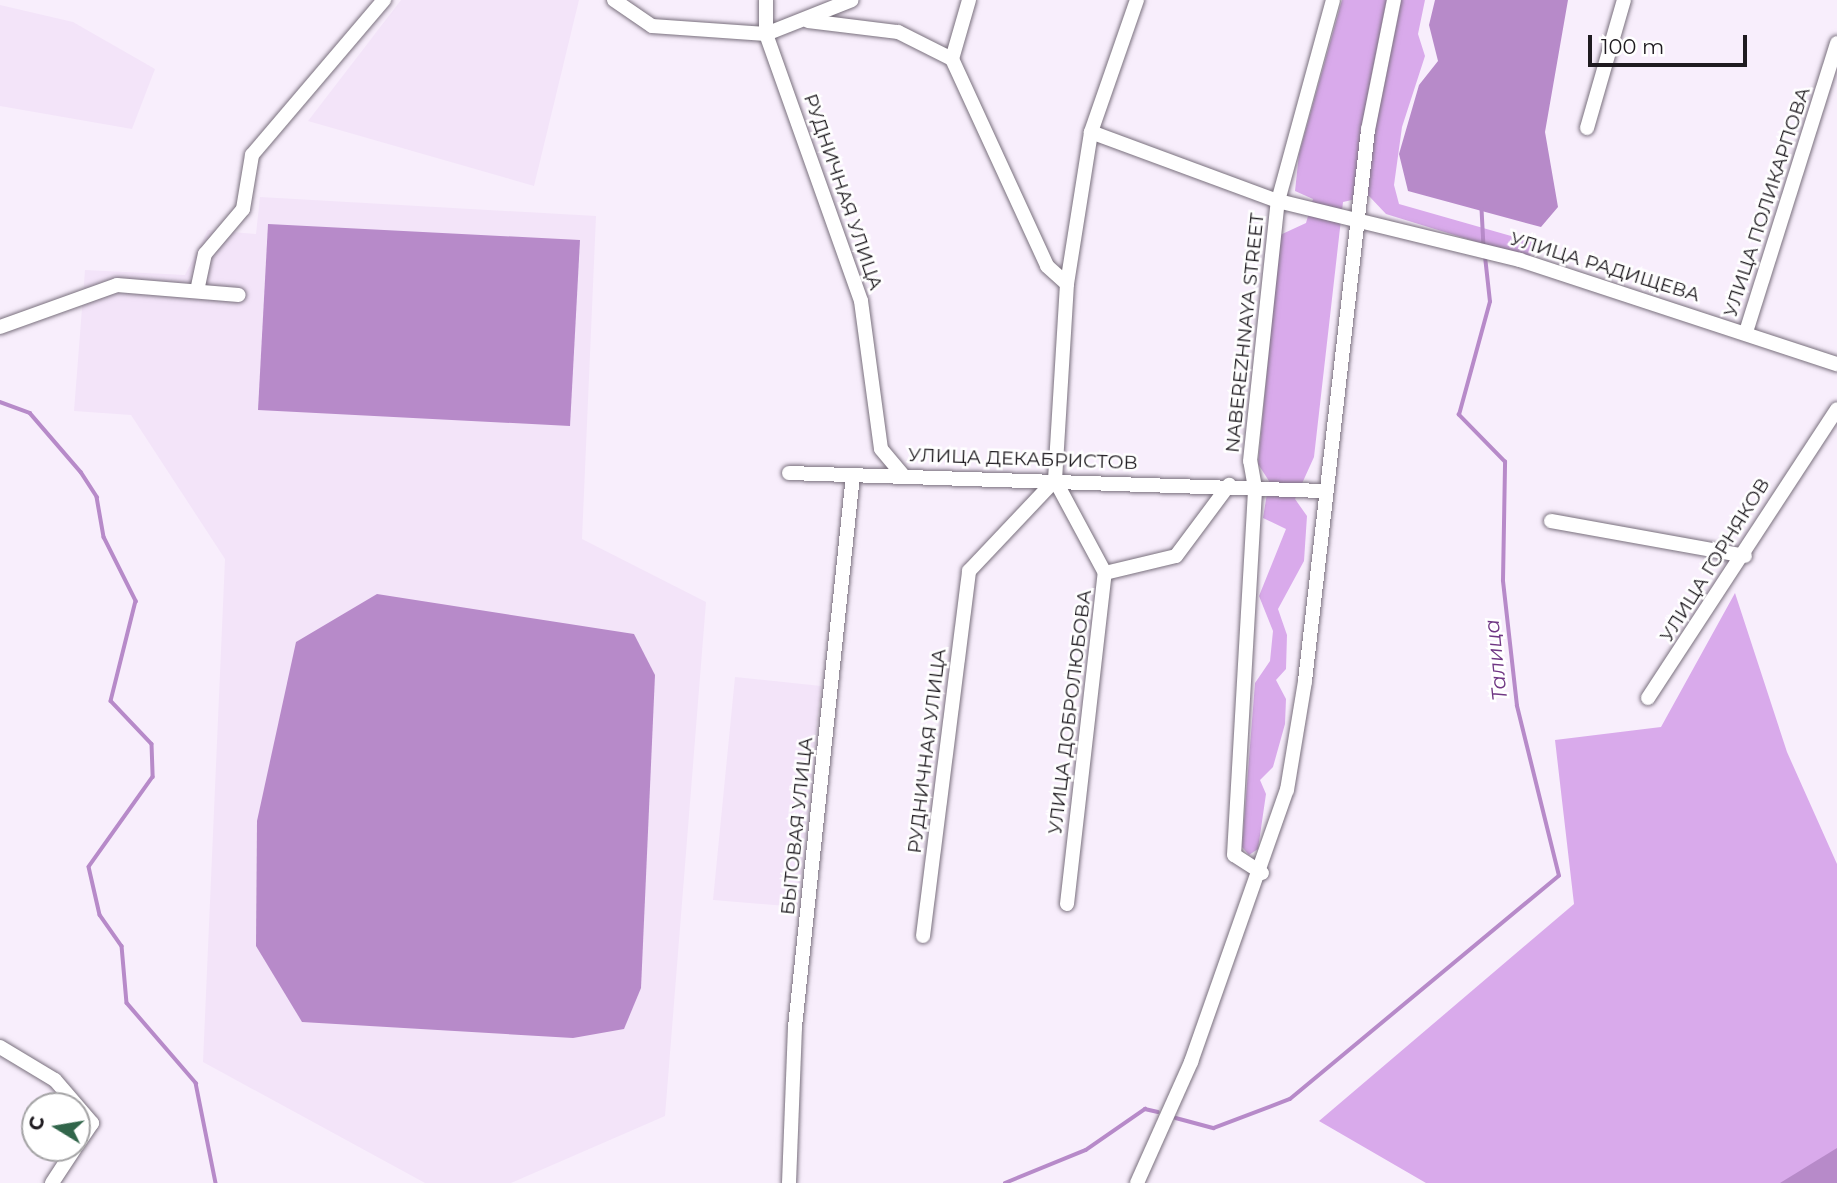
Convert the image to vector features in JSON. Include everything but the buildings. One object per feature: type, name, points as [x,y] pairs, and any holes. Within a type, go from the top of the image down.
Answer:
[{"type":"street","points":[[197,291],[205,254],[243,209],[252,155],[384,0]]},
{"type":"street","points":[[614,0],[652,26],[766,34],[808,21],[852,0]]},
{"type":"street","name":"РУДНИЧНАЯ УЛИЦА","points":[[766,0],[766,34],[861,301],[881,449],[903,475]]},
{"type":"street","points":[[969,0],[953,59],[1046,266],[1067,284]]},
{"type":"street","points":[[1055,480],[1067,284],[1091,132],[1137,0]]},
{"type":"street","name":"NABEREZHNAYA STREET","points":[[1262,873],[1234,855],[1255,488],[1250,461],[1278,201],[1334,0]]},
{"type":"street","points":[[1137,1183],[1262,873],[1286,790],[1305,681],[1324,491],[1358,217],[1394,0]]},
{"type":"street","points":[[1587,128],[1624,0]]},
{"type":"street","points":[[808,21],[898,32],[953,59]]},
{"type":"street","name":"УЛИЦА ПОЛИКАРПОВА","points":[[1745,332],[1837,43]]},
{"type":"street","name":"УЛИЦА РАДИЩЕВА","points":[[1091,132],[1278,201],[1358,217],[1542,266],[1837,365]]},
{"type":"street","points":[[0,327],[117,285],[239,295]]},
{"type":"street","name":"УЛИЦА ГОРНЯКОВ","points":[[1648,698],[1745,556],[1804,451],[1837,409]]},
{"type":"street","name":"УЛИЦА ДЕКАБРИСТОВ","points":[[789,472],[1229,485],[1324,491]]},
{"type":"street","name":"БЫТОВАЯ УЛИЦА","points":[[789,1183],[795,1027],[853,475]]},
{"type":"street","name":"РУДНИЧНАЯ УЛИЦА","points":[[923,936],[969,571],[1055,480]]},
{"type":"street","name":"УЛИЦА ДОБРОЛЮБОВА","points":[[1055,480],[1105,573],[1067,904]]},
{"type":"street","points":[[1105,573],[1176,556],[1229,485]]},
{"type":"street","points":[[1550,521],[1745,556]]},
{"type":"street","points":[[0,1047],[55,1080],[65,1092]]},
{"type":"street","points":[[52,1183],[66,1162]]},
{"type":"shaded area","points":[[401,0],[579,0],[534,186],[308,121]]},
{"type":"shaded area","points":[[1342,0],[1425,0],[1418,34],[1425,56],[1402,127],[1394,185],[1399,204],[1536,243],[1529,258],[1386,214],[1369,196],[1343,202],[1314,457],[1295,499],[1307,516],[1304,561],[1278,609],[1287,635],[1286,669],[1276,680],[1286,699],[1285,724],[1273,767],[1260,780],[1266,794],[1258,849],[1249,855],[1242,847],[1255,683],[1270,661],[1273,631],[1259,596],[1286,529],[1263,518],[1269,481],[1258,464],[1280,235],[1306,223],[1313,199],[1295,191],[1299,154]]},
{"type":"shaded area","points":[[1435,0],[1568,0],[1545,132],[1558,207],[1541,227],[1408,191],[1399,154],[1419,85],[1438,61],[1429,25]]},
{"type":"shaded area","points":[[0,5],[73,22],[155,69],[132,129],[0,106]]},
{"type":"shaded area","points":[[260,197],[596,216],[582,539],[706,602],[665,1116],[511,1183],[425,1183],[203,1062],[225,559],[131,415],[74,411],[85,270],[185,275],[208,230],[256,234]]},
{"type":"shaded area","points":[[268,224],[580,240],[570,426],[258,410]]},
{"type":"shaded area","points":[[1735,593],[1787,752],[1837,864],[1837,1183],[1426,1183],[1319,1121],[1574,904],[1555,740],[1661,727]]},
{"type":"shaded area","points":[[377,594],[634,634],[655,675],[641,988],[624,1029],[573,1038],[302,1022],[256,946],[257,821],[296,642]]},
{"type":"shaded area","points":[[735,677],[821,686],[798,907],[713,900]]},
{"type":"shaded area","points":[[1837,1148],[1837,1183],[1780,1183]]},
{"type":"waterway","name":"Талица","points":[[1482,209],[1484,246]]},
{"type":"waterway","name":"Талица","points":[[1176,1118],[1214,1128],[1290,1099],[1559,876],[1517,706],[1503,581],[1505,462],[1459,415],[1490,302],[1485,257]]},
{"type":"waterway","points":[[0,402],[30,413],[81,472],[97,497],[104,537],[136,601],[111,701],[152,744],[153,777],[89,867],[100,915],[122,946],[127,1003],[196,1083],[216,1183]]},
{"type":"waterway","name":"Талица","points":[[1005,1183],[1086,1150],[1145,1109],[1158,1112]]}]
